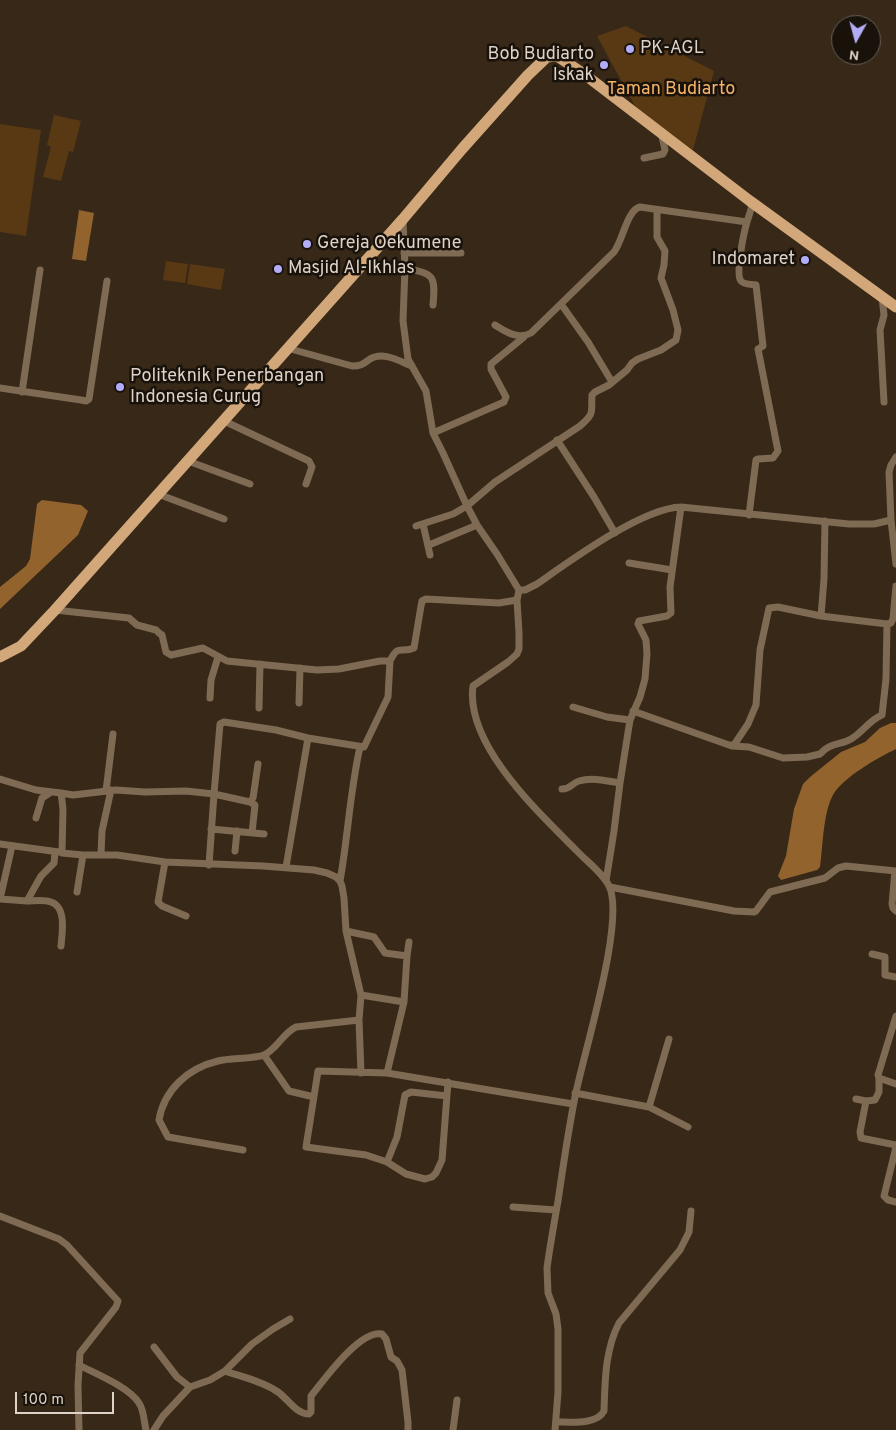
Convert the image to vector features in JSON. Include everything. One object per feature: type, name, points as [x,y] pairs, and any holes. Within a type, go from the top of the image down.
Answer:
[{"type":"main road","points":[[0,657],[21,646],[55,610],[403,219],[468,141],[547,56],[553,55],[561,59],[661,132],[750,201],[830,257],[896,307]]},
{"type":"street","points":[[644,158],[662,155],[664,152],[661,132]]},
{"type":"street","points":[[749,515],[754,463],[758,458],[773,458],[778,451],[758,349],[763,346],[756,285],[744,283],[740,276],[741,250],[746,222],[752,206],[750,201]]},
{"type":"street","points":[[433,433],[504,402],[506,397],[490,364],[536,328],[620,244],[631,212],[636,208],[746,222]]},
{"type":"street","points":[[430,555],[429,545],[420,525],[454,514],[467,506],[495,482],[590,417],[593,410],[593,394],[612,382],[627,370],[632,363],[644,355],[661,350],[678,338],[673,310],[661,278],[665,251],[657,237],[657,210]]},
{"type":"street","points":[[403,219],[405,268],[404,333],[408,359],[426,391],[433,433],[444,453],[467,506],[519,590],[517,600],[519,649],[513,658],[474,686],[472,700],[474,712],[490,751],[520,792],[608,884],[734,911],[754,912],[770,892],[825,878],[838,868],[846,866],[896,871],[892,904],[892,908],[896,911]]},
{"type":"street","points":[[404,253],[462,253]]},
{"type":"street","points":[[405,268],[426,273],[431,277],[434,289],[433,305]]},
{"type":"street","points":[[22,392],[40,270]]},
{"type":"street","points":[[0,388],[86,401],[89,399],[107,280]]},
{"type":"street","points":[[882,297],[884,315],[880,324],[880,339],[884,402]]},
{"type":"street","points":[[561,304],[588,342],[612,382]]},
{"type":"street","points":[[495,325],[506,332],[524,337]]},
{"type":"street","points":[[288,348],[352,366],[361,366],[370,358],[384,356],[412,366]]},
{"type":"street","points":[[224,421],[311,462],[312,467],[306,484]]},
{"type":"street","points":[[557,440],[615,533]]},
{"type":"street","points":[[896,457],[890,465],[889,472],[893,507],[891,520],[896,564]]},
{"type":"street","points":[[188,461],[250,484]]},
{"type":"street","points":[[158,494],[224,519]]},
{"type":"street","points":[[519,590],[524,590],[537,584],[615,533],[668,508],[848,524],[874,524],[891,520]]},
{"type":"street","points":[[681,508],[670,587],[671,613],[668,616],[639,621],[638,624],[646,640],[646,679],[630,720],[620,783],[608,884],[614,912],[597,1006],[575,1093],[550,1247],[546,1278],[558,1329],[556,1426],[593,1420],[602,1415],[604,1411],[608,1351],[613,1333],[618,1323],[680,1250],[689,1232],[691,1211]]},
{"type":"street","points":[[821,616],[824,585],[825,521]]},
{"type":"street","points":[[429,545],[477,525]]},
{"type":"street","points":[[629,563],[672,570]]},
{"type":"street","points":[[633,711],[732,746],[749,747],[783,758],[820,754],[826,747],[853,738],[874,718],[882,715],[896,586]]},
{"type":"street","points":[[209,865],[221,723],[230,722],[364,747],[388,697],[390,661],[394,653],[397,650],[411,650],[414,648],[422,601],[426,599],[499,603],[517,600]]},
{"type":"street","points":[[732,746],[748,724],[756,705],[760,650],[769,608],[785,608],[821,616],[892,621]]},
{"type":"street","points":[[55,610],[129,618],[136,625],[156,630],[162,635],[168,654],[175,655],[203,648],[227,661],[317,670],[339,670],[380,661],[390,661]]},
{"type":"street","points":[[210,698],[214,669],[218,657]]},
{"type":"street","points":[[258,708],[260,664]]},
{"type":"street","points":[[299,703],[300,668]]},
{"type":"street","points":[[573,707],[607,717],[630,720]]},
{"type":"street","points":[[101,854],[113,734]]},
{"type":"street","points":[[286,867],[308,738]]},
{"type":"street","points":[[360,747],[352,788],[349,827],[340,881],[344,898],[346,931],[361,995],[359,1020],[361,1073]]},
{"type":"street","points":[[250,802],[253,798],[258,764]]},
{"type":"street","points":[[0,779],[36,790],[73,795],[108,791],[186,791],[214,794],[250,802],[255,805],[252,833]]},
{"type":"street","points":[[562,789],[570,788],[575,782],[580,780],[620,783]]},
{"type":"street","points":[[36,818],[42,798],[51,792]]},
{"type":"street","points":[[27,901],[41,876],[54,863],[59,852],[63,809],[61,793]]},
{"type":"street","points":[[211,829],[264,834]]},
{"type":"street","points":[[235,851],[237,831]]},
{"type":"street","points":[[0,844],[83,855],[101,854],[166,862],[314,870],[327,873],[340,881]]},
{"type":"street","points":[[12,846],[0,899],[47,901],[57,905],[62,917],[61,946]]},
{"type":"street","points":[[77,892],[83,855]]},
{"type":"street","points":[[166,862],[158,902],[162,906],[186,916]]},
{"type":"street","points":[[346,931],[374,937],[385,953],[407,956]]},
{"type":"street","points":[[387,1073],[404,1002],[409,942]]},
{"type":"street","points":[[872,954],[885,957],[885,975],[896,977]]},
{"type":"street","points":[[361,995],[404,1002]]},
{"type":"street","points":[[856,1099],[873,1102],[878,1096],[878,1075],[896,1016]]},
{"type":"street","points":[[244,1150],[170,1138],[162,1128],[159,1120],[160,1111],[168,1094],[189,1074],[217,1061],[264,1055],[274,1048],[289,1031],[296,1027],[359,1020]]},
{"type":"street","points":[[649,1107],[669,1038]]},
{"type":"street","points":[[264,1055],[289,1091],[314,1097]]},
{"type":"street","points":[[448,1082],[442,1160],[432,1177],[425,1179],[413,1176],[387,1162],[366,1155],[306,1147],[318,1071],[387,1073],[448,1082],[573,1104]]},
{"type":"street","points":[[879,1078],[896,1084]]},
{"type":"street","points":[[387,1162],[397,1137],[405,1095],[411,1092],[447,1096]]},
{"type":"street","points":[[575,1093],[649,1107],[688,1127]]},
{"type":"street","points":[[866,1101],[860,1132],[861,1138],[896,1146],[884,1196],[888,1200],[896,1202]]},
{"type":"street","points":[[513,1207],[556,1210]]},
{"type":"street","points":[[0,1216],[59,1239],[67,1245],[117,1299],[116,1307],[82,1349],[79,1357],[79,1430]]},
{"type":"street","points":[[154,1430],[163,1416],[190,1387],[210,1380],[225,1371],[252,1344],[290,1319]]},
{"type":"street","points":[[225,1371],[265,1385],[290,1402],[298,1412],[310,1414],[312,1412],[311,1396],[349,1351],[373,1334],[382,1334],[386,1339],[391,1357],[397,1361],[402,1370],[408,1430]]},
{"type":"street","points":[[154,1347],[177,1377],[190,1387]]},
{"type":"street","points":[[79,1365],[126,1390],[133,1396],[139,1402],[142,1409],[146,1430]]},
{"type":"street","points":[[453,1430],[457,1400]]},
{"type":"green space","name":"Taman Budiarto","points":[[626,26],[714,71],[693,150],[636,108],[597,36]]},
{"type":"green space","points":[[54,115],[81,121],[73,152],[69,151],[61,181],[43,177],[51,147],[47,145]]},
{"type":"green space","points":[[0,124],[41,130],[26,236],[0,232]]},
{"type":"green space","points":[[166,261],[188,264],[185,283],[163,280]]},
{"type":"green space","points":[[190,264],[225,269],[221,290],[187,284]]},
{"type":"shaded area","points":[[79,210],[94,213],[86,261],[72,259]]},
{"type":"shaded area","points":[[42,500],[81,505],[88,511],[78,535],[0,609],[0,587],[26,566],[30,559],[37,504]]},
{"type":"shaded area","points":[[896,723],[896,749],[852,775],[833,795],[825,820],[820,867],[817,870],[781,880],[778,876],[786,856],[794,809],[803,784],[841,752],[865,742],[880,728]]},
{"type":"place","name":"PK-AGL","points":[[630,49]]},
{"type":"place","name":"Bob Budiarto Iskak","points":[[604,65]]},
{"type":"place","name":"Gereja Oekumene","points":[[307,244]]},
{"type":"place","name":"Indomaret","points":[[805,260]]},
{"type":"place","name":"Masjid Al-Ikhlas","points":[[278,269]]},
{"type":"place","name":"Politeknik Penerbangan Indonesia Curug","points":[[120,387]]}]
